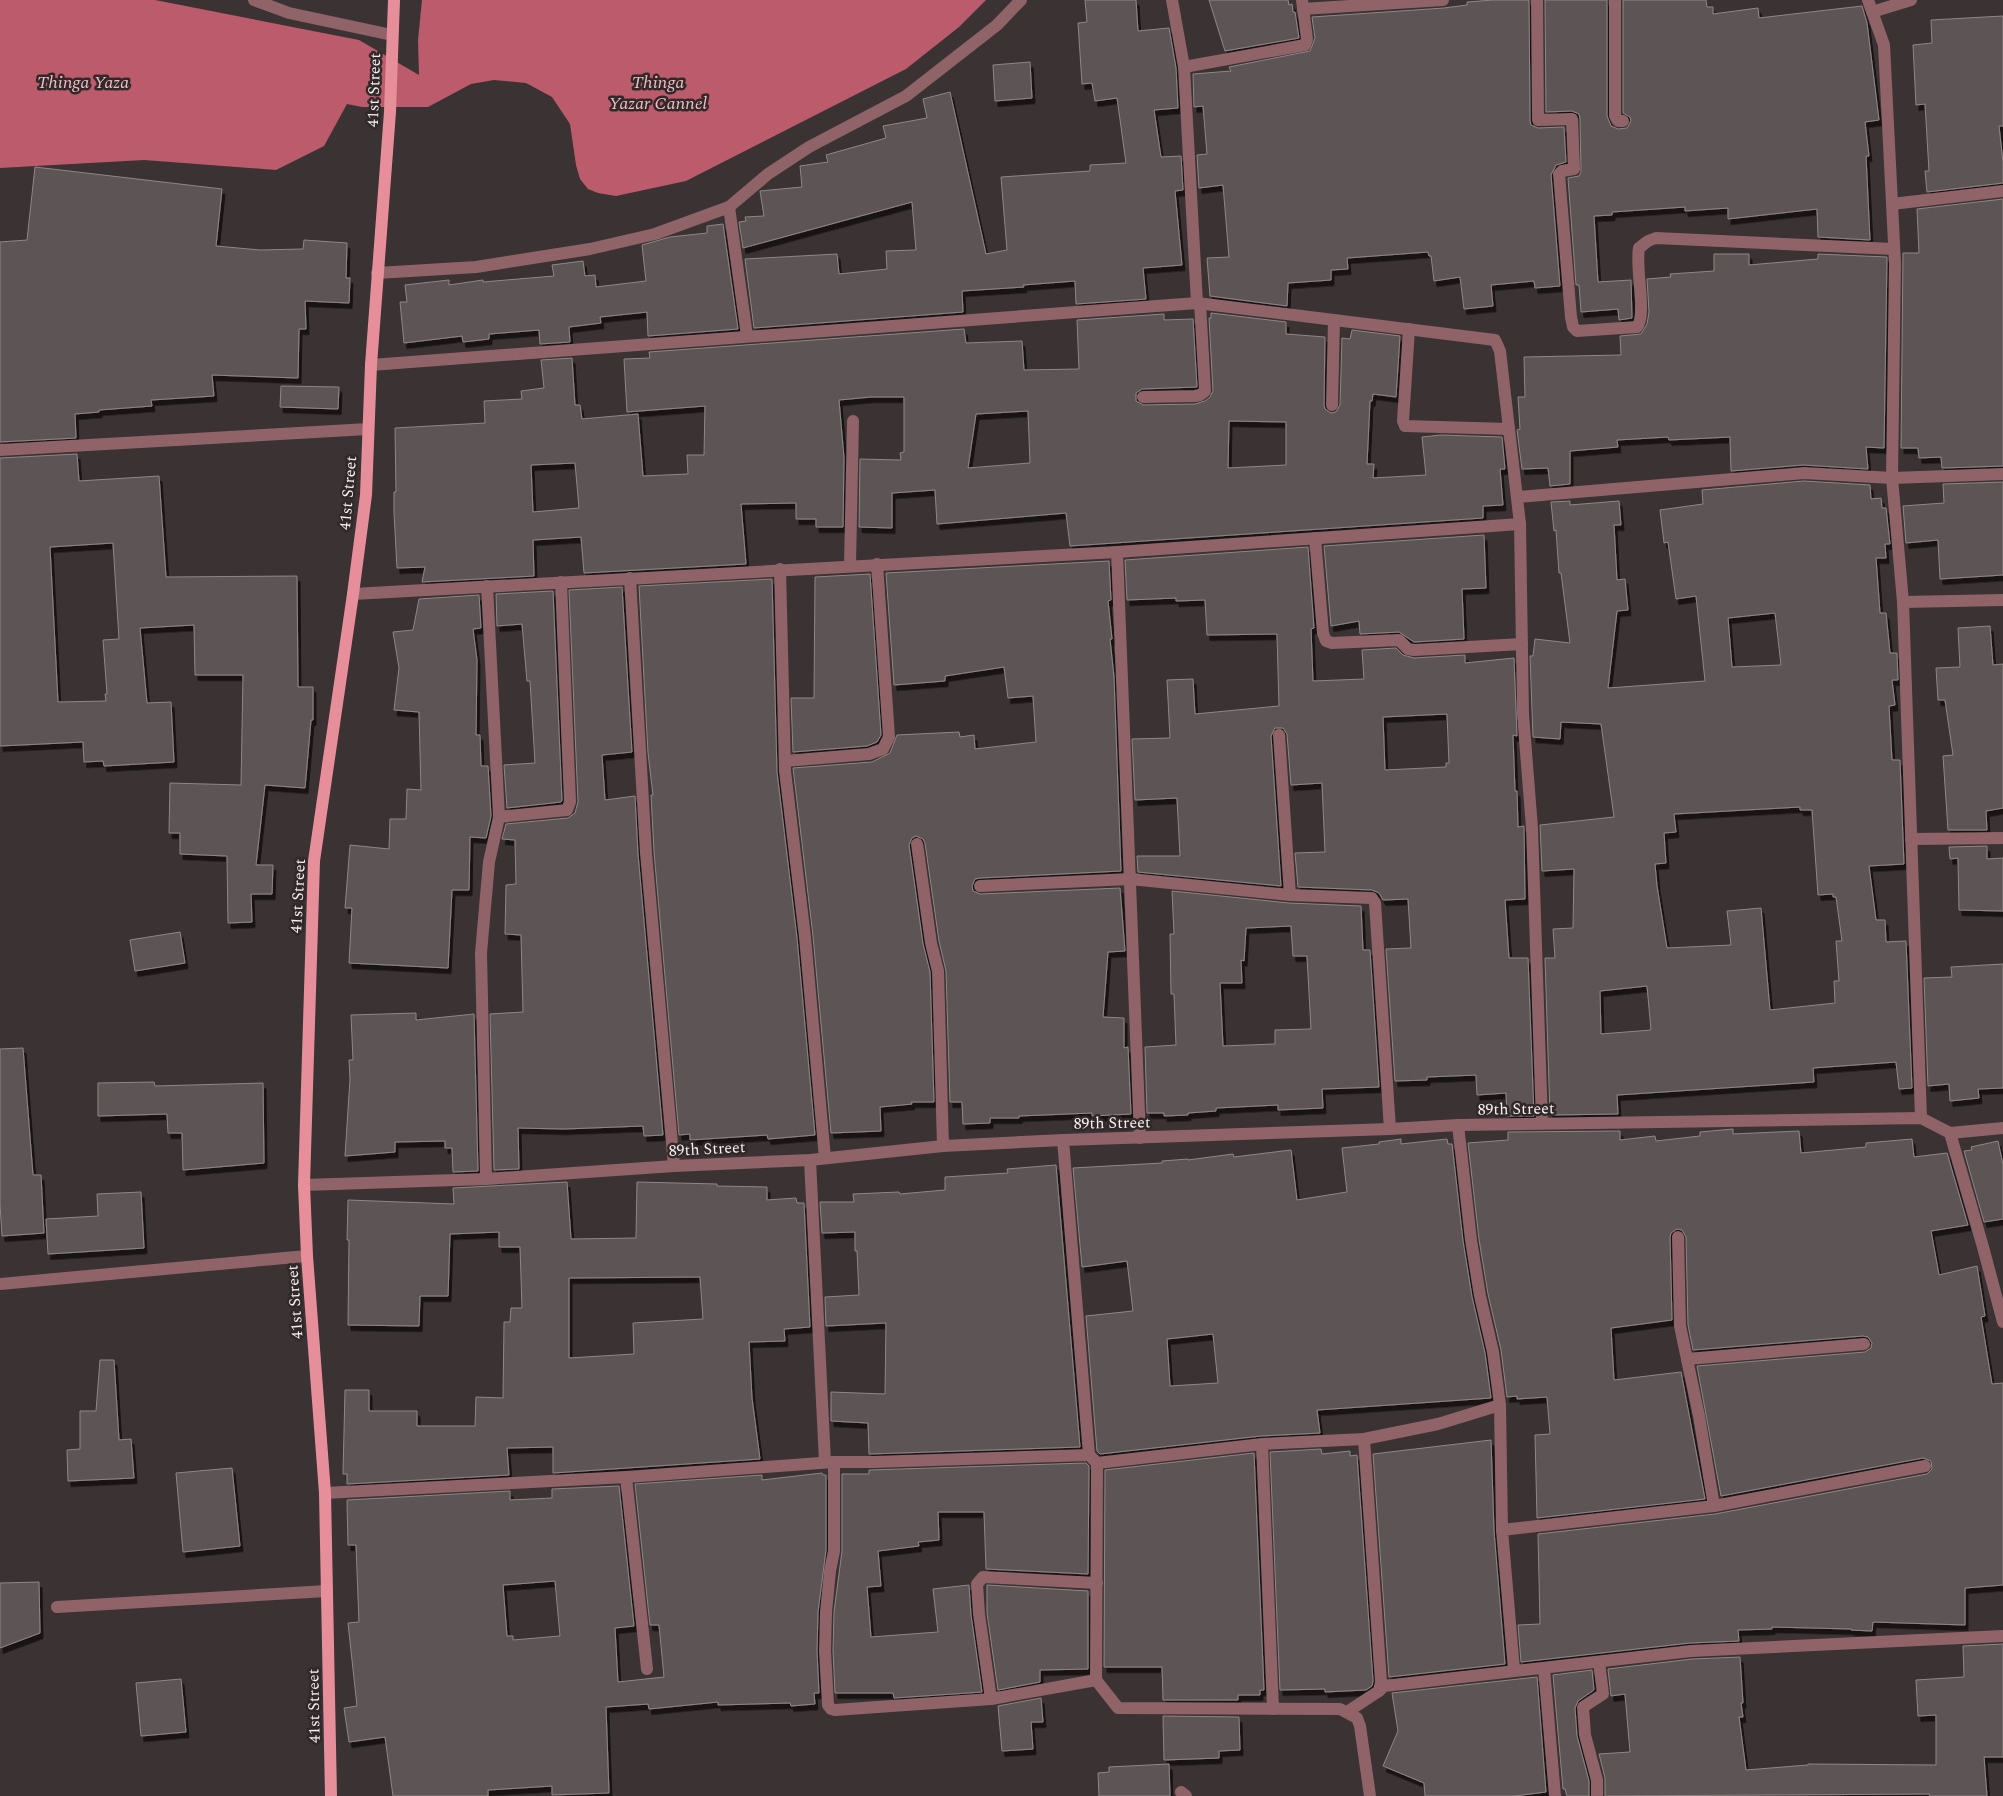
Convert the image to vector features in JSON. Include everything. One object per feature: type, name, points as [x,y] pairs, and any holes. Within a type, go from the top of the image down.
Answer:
[{"type":"main road","name":"41st Street","points":[[331,1796],[325,1493],[307,1256],[304,1185],[314,861],[366,495],[371,365],[390,112],[394,0]]},
{"type":"street","points":[[254,0],[289,13],[392,38]]},
{"type":"street","points":[[377,273],[476,267],[590,249],[655,234],[729,207],[768,174],[809,147],[906,96],[996,25],[1021,0]]},
{"type":"street","points":[[1143,397],[1195,396],[1206,391],[1184,67],[1172,0]]},
{"type":"street","points":[[1184,67],[1305,45],[1307,39],[1303,5],[1443,0]]},
{"type":"street","points":[[1537,0],[1538,120],[1572,119],[1574,169],[1562,171],[1559,174],[1571,317],[1573,327],[1577,331],[1637,328],[1641,323],[1637,258],[1639,248],[1656,238],[1894,249]]},
{"type":"street","points":[[1615,0],[1615,116],[1618,121],[1623,121]]},
{"type":"street","points":[[1911,0],[1870,6],[1884,45],[1892,204],[1894,249],[1892,478],[1903,602],[1921,1118],[1950,1133],[2003,1128]]},
{"type":"street","points":[[1892,204],[2003,191]]},
{"type":"street","points":[[729,207],[747,336]]},
{"type":"street","points":[[371,365],[1199,303],[1495,340],[1500,351],[1520,524],[1523,714],[1532,828],[1542,1123]]},
{"type":"street","points":[[1332,404],[1334,320]]},
{"type":"street","points":[[1409,329],[1403,421],[1405,426],[1509,429]]},
{"type":"street","points":[[850,565],[853,422]]},
{"type":"street","points":[[0,450],[368,429]]},
{"type":"street","points":[[1517,496],[1804,474],[1892,478],[2003,474]]},
{"type":"street","points":[[353,594],[850,565],[1117,552],[1520,524]]},
{"type":"street","points":[[1315,538],[1323,633],[1326,641],[1332,643],[1399,640],[1408,649],[1414,650],[1522,644]]},
{"type":"street","points":[[1117,552],[1140,1138]]},
{"type":"street","points":[[785,761],[869,754],[884,749],[889,737],[877,564]]},
{"type":"street","points":[[780,569],[785,761],[806,947],[825,1158]]},
{"type":"street","points":[[630,578],[646,853],[674,1166]]},
{"type":"street","points":[[499,817],[567,810],[570,802],[561,582]]},
{"type":"street","points":[[486,1179],[481,953],[489,862],[499,817],[488,586]]},
{"type":"street","points":[[1903,602],[2003,600]]},
{"type":"street","points":[[1280,735],[1290,895]]},
{"type":"street","points":[[1911,839],[2003,838]]},
{"type":"street","points":[[917,844],[931,943],[938,971],[943,1146]]},
{"type":"street","points":[[980,886],[1130,879],[1290,895],[1368,897],[1374,900],[1390,1129]]},
{"type":"street","name":"89th Street","points":[[304,1185],[486,1179],[674,1166],[810,1160],[943,1146],[1064,1140],[1458,1125],[1921,1118]]},
{"type":"street","points":[[1458,1125],[1470,1240],[1493,1352],[1500,1405],[1502,1530],[1514,1670]]},
{"type":"street","points":[[1950,1133],[2003,1322]]},
{"type":"street","points":[[1064,1140],[1093,1459],[1097,1583],[1096,1680],[1118,1708],[1340,1709],[1356,1718],[1360,1726],[1370,1796]]},
{"type":"street","points":[[810,1160],[834,1551],[826,1612],[825,1651],[828,1705],[831,1709],[835,1710],[991,1699],[1096,1680]]},
{"type":"street","points":[[1678,1237],[1680,1326],[1699,1416],[1714,1506]]},
{"type":"street","points":[[0,1284],[307,1256]]},
{"type":"street","points":[[1687,1359],[1864,1344]]},
{"type":"street","points":[[325,1493],[626,1477],[829,1462],[1093,1459],[1262,1444],[1364,1439],[1438,1424],[1500,1405]]},
{"type":"street","points":[[1364,1439],[1381,1682],[1379,1691]]},
{"type":"street","points":[[1262,1444],[1273,1709]]},
{"type":"street","points":[[1502,1530],[1714,1506],[1925,1466]]},
{"type":"street","points":[[626,1477],[647,1669]]},
{"type":"street","points":[[991,1699],[979,1614],[977,1584],[980,1579],[983,1577],[1097,1583]]},
{"type":"street","points":[[57,1607],[327,1591]]},
{"type":"street","points":[[1347,1712],[1384,1686],[1514,1670],[1691,1651],[2003,1636]]},
{"type":"street","points":[[1597,1796],[1597,1780],[1585,1735],[1583,1707],[1603,1694],[1599,1662]]},
{"type":"street","points":[[1544,1668],[1555,1796]]},
{"type":"water","points":[[0,0],[155,0],[359,40],[419,75],[418,40],[422,0],[986,0],[959,27],[906,69],[686,181],[616,196],[588,189],[580,179],[570,124],[552,97],[526,83],[494,80],[471,84],[428,107],[362,107],[347,104],[324,146],[276,170],[144,160],[0,168]]},
{"type":"building","points":[[1085,0],[1136,0],[1138,31],[1169,28],[1176,68],[1178,108],[1154,110],[1161,157],[1181,156],[1183,190],[1175,191],[1182,265],[1143,268],[1146,299],[1076,304],[1075,281],[962,291],[963,312],[754,328],[745,259],[837,254],[839,274],[887,269],[886,251],[916,250],[912,202],[743,248],[739,222],[746,221],[745,217],[764,216],[760,191],[802,187],[800,166],[828,162],[826,155],[886,138],[883,126],[927,118],[923,99],[950,92],[986,254],[1007,250],[1001,177],[1090,171],[1090,165],[1126,163],[1117,98],[1095,101],[1092,83],[1082,84],[1078,23],[1087,22]]},
{"type":"building","points":[[1209,0],[1288,0],[1289,5],[1292,4],[1293,12],[1295,12],[1299,38],[1225,51]]},
{"type":"building","points":[[1529,0],[1531,125],[1538,128],[1564,127],[1566,162],[1556,165],[1551,175],[1560,286],[1535,288],[1534,281],[1491,285],[1493,306],[1464,309],[1460,277],[1434,281],[1431,256],[1429,256],[1428,252],[1347,258],[1348,269],[1331,270],[1331,280],[1288,283],[1287,306],[1210,296],[1207,258],[1229,257],[1223,185],[1199,188],[1197,155],[1207,154],[1203,106],[1194,107],[1193,74],[1231,71],[1229,67],[1310,51],[1315,38],[1312,17],[1444,8],[1467,5],[1467,2]]},
{"type":"building","points":[[1545,0],[1607,0],[1607,116],[1611,126],[1618,129],[1627,128],[1631,121],[1630,117],[1623,113],[1623,0],[1706,0],[1707,7],[1713,7],[1713,14],[1758,8],[1759,18],[1862,6],[1867,23],[1879,120],[1865,122],[1869,156],[1866,156],[1870,240],[1818,237],[1817,209],[1728,219],[1728,208],[1685,211],[1685,207],[1612,212],[1612,215],[1594,216],[1598,282],[1631,280],[1632,318],[1619,320],[1618,309],[1581,312],[1579,285],[1576,285],[1568,178],[1579,176],[1581,172],[1580,119],[1579,114],[1572,111],[1546,112]]},
{"type":"building","points":[[2003,16],[2003,126],[1999,126],[2003,183],[1927,192],[1925,171],[1929,171],[1925,104],[1916,105],[1913,45],[1932,43],[1931,20]]},
{"type":"building","points":[[1030,62],[1032,98],[995,101],[993,65]]},
{"type":"building","points":[[35,167],[222,189],[216,246],[260,250],[303,249],[304,240],[347,243],[346,278],[350,278],[349,303],[305,301],[306,329],[299,329],[298,378],[212,375],[214,396],[151,400],[152,406],[75,414],[76,438],[0,442],[0,242],[27,240]]},
{"type":"building","points":[[2003,199],[2003,466],[1942,468],[1941,457],[1919,458],[1918,448],[1901,448],[1903,253],[1919,253],[1917,209]]},
{"type":"building","points":[[723,224],[738,329],[648,336],[647,312],[600,317],[601,323],[569,327],[570,342],[540,344],[539,330],[489,334],[489,339],[463,342],[462,336],[404,343],[400,302],[407,302],[405,285],[449,280],[449,285],[483,280],[483,282],[554,276],[552,265],[583,261],[585,276],[595,275],[596,287],[646,281],[642,245],[670,237],[707,233],[707,226]]},
{"type":"building","points":[[1714,254],[1749,254],[1749,265],[1818,259],[1818,254],[1887,257],[1884,448],[1866,447],[1868,469],[1803,465],[1731,471],[1730,437],[1669,440],[1668,437],[1617,440],[1618,447],[1570,451],[1570,484],[1550,486],[1548,468],[1522,469],[1517,430],[1520,429],[1518,397],[1525,397],[1524,357],[1621,355],[1620,336],[1641,334],[1647,324],[1649,312],[1647,279],[1671,277],[1670,274],[1714,271]]},
{"type":"building","points":[[1211,313],[1286,322],[1286,334],[1325,337],[1324,405],[1325,409],[1331,413],[1336,412],[1340,405],[1342,338],[1350,339],[1352,330],[1400,336],[1396,397],[1373,394],[1372,401],[1370,401],[1367,464],[1374,464],[1373,478],[1426,475],[1422,437],[1441,435],[1502,437],[1505,469],[1500,469],[1503,505],[1483,506],[1483,518],[1070,546],[1066,513],[937,524],[935,490],[892,493],[892,528],[859,527],[860,459],[901,460],[900,453],[904,452],[904,397],[871,397],[839,400],[844,458],[843,527],[816,527],[816,519],[796,519],[796,503],[741,504],[746,564],[584,573],[581,537],[533,540],[534,576],[422,582],[425,567],[397,568],[394,513],[394,492],[396,492],[395,428],[485,423],[484,401],[522,399],[521,391],[544,388],[541,360],[572,358],[575,405],[580,405],[582,419],[638,414],[643,476],[688,474],[687,455],[704,455],[705,406],[627,412],[624,359],[650,358],[649,352],[964,329],[966,343],[1022,341],[1024,370],[1079,369],[1077,320],[1164,314],[1164,320],[1193,319],[1197,387],[1142,389],[1136,393],[1136,401],[1143,405],[1195,404],[1205,401],[1213,391],[1209,318],[1211,318]],"holes":[[[1028,411],[1030,463],[968,468],[976,414]],[[1229,421],[1286,422],[1286,465],[1228,468]],[[575,463],[579,508],[533,512],[531,465]]]},
{"type":"building","points":[[281,386],[339,387],[338,409],[280,407]]},
{"type":"building","points":[[77,454],[79,481],[159,476],[166,577],[297,576],[298,687],[313,687],[313,720],[311,720],[305,788],[265,785],[256,865],[273,865],[272,894],[251,894],[252,922],[228,923],[227,856],[180,854],[180,833],[169,833],[170,783],[241,785],[243,675],[195,675],[194,625],[140,628],[147,703],[171,702],[174,762],[104,766],[103,761],[84,762],[83,742],[0,746],[0,458]],"holes":[[[113,543],[119,639],[103,640],[106,701],[58,702],[50,547]]]},
{"type":"building","points":[[1804,481],[1870,485],[1871,499],[1881,498],[1882,508],[1886,508],[1890,544],[1885,544],[1886,558],[1876,558],[1880,613],[1886,613],[1890,653],[1897,653],[1898,680],[1892,680],[1895,705],[1889,706],[1892,760],[1900,760],[1904,864],[1869,866],[1876,920],[1885,920],[1886,942],[1906,941],[1912,1088],[1899,1089],[1896,1062],[1813,1068],[1814,1082],[1617,1095],[1618,1114],[1550,1115],[1545,958],[1555,958],[1553,929],[1573,928],[1574,869],[1542,871],[1540,825],[1614,817],[1601,724],[1561,722],[1560,739],[1533,737],[1530,656],[1533,656],[1535,639],[1570,643],[1561,573],[1559,573],[1556,530],[1554,531],[1551,502],[1570,501],[1570,505],[1619,501],[1621,525],[1614,525],[1617,580],[1625,579],[1628,610],[1617,611],[1608,688],[1705,681],[1696,596],[1676,599],[1668,542],[1664,543],[1660,510],[1703,504],[1702,490]],"holes":[[[1775,613],[1781,665],[1732,667],[1728,618]],[[1800,807],[1800,810],[1812,810],[1818,895],[1833,894],[1833,897],[1836,897],[1842,941],[1836,941],[1839,981],[1834,981],[1835,1003],[1770,1010],[1761,908],[1727,911],[1731,945],[1667,948],[1655,864],[1666,863],[1664,833],[1676,832],[1674,814]],[[1647,986],[1651,1030],[1601,1034],[1600,991]]]},
{"type":"building","points":[[2003,482],[2003,575],[1940,579],[1938,540],[1906,543],[1903,506],[1944,503],[1943,484]]},
{"type":"building","points":[[1484,535],[1486,588],[1462,589],[1464,639],[1414,642],[1399,632],[1360,634],[1359,621],[1331,626],[1324,546]]},
{"type":"building","points":[[1308,547],[1314,628],[1311,629],[1313,681],[1364,679],[1362,650],[1396,648],[1403,655],[1414,658],[1465,655],[1465,663],[1514,658],[1517,736],[1513,735],[1515,791],[1517,791],[1518,827],[1524,826],[1525,899],[1505,900],[1509,958],[1528,958],[1534,1116],[1507,1116],[1506,1093],[1477,1095],[1476,1075],[1427,1077],[1427,1080],[1395,1081],[1386,949],[1411,948],[1408,899],[1383,900],[1379,893],[1372,890],[1298,887],[1295,853],[1325,852],[1322,783],[1291,785],[1287,734],[1283,728],[1275,728],[1271,736],[1281,886],[1138,872],[1137,856],[1180,856],[1177,798],[1135,800],[1132,739],[1170,738],[1167,680],[1193,679],[1195,714],[1279,706],[1277,634],[1207,635],[1205,600],[1176,601],[1176,598],[1127,600],[1125,560]],"holes":[[[1447,714],[1449,763],[1446,763],[1446,767],[1385,770],[1383,717]]]},
{"type":"building","points":[[1109,561],[1111,600],[1108,601],[1114,677],[1121,871],[980,878],[975,879],[972,886],[973,891],[980,894],[1120,888],[1125,951],[1108,952],[1103,1017],[1124,1018],[1124,1048],[1128,1047],[1131,1114],[1092,1116],[1092,1113],[1019,1116],[1019,1118],[990,1118],[990,1123],[963,1124],[962,1102],[950,1102],[946,971],[939,941],[925,843],[923,839],[916,836],[912,838],[909,845],[923,944],[930,972],[934,1102],[911,1102],[912,1104],[880,1107],[881,1131],[831,1133],[813,936],[793,768],[872,762],[890,753],[897,735],[959,732],[960,737],[974,735],[975,749],[1036,742],[1033,696],[1008,698],[1004,667],[945,676],[945,681],[894,685],[886,573]]},
{"type":"building","points":[[870,574],[881,735],[877,742],[867,746],[793,752],[791,698],[814,698],[815,577]]},
{"type":"building","points":[[772,579],[777,772],[797,938],[815,1135],[768,1139],[767,1135],[690,1140],[690,1134],[679,1135],[654,852],[651,795],[653,795],[648,753],[639,586]]},
{"type":"building","points":[[622,587],[632,752],[602,755],[605,800],[635,796],[638,854],[663,1135],[644,1136],[643,1126],[564,1129],[518,1128],[519,1169],[494,1170],[490,1014],[523,1012],[521,935],[505,934],[506,885],[516,884],[515,840],[502,839],[506,824],[568,818],[575,813],[578,802],[569,590]]},
{"type":"building","points":[[553,591],[562,801],[507,808],[504,765],[535,763],[530,681],[527,681],[522,624],[497,626],[496,594]]},
{"type":"building","points":[[479,595],[481,628],[473,629],[477,660],[476,735],[480,735],[481,766],[488,766],[491,816],[486,838],[470,837],[469,890],[452,890],[448,968],[349,963],[352,908],[345,908],[350,845],[389,849],[390,819],[406,819],[407,789],[421,790],[419,712],[394,710],[399,668],[393,632],[413,630],[419,599]]},
{"type":"building","points":[[1990,626],[1993,665],[2003,664],[2003,808],[1986,811],[1987,830],[1948,830],[1943,756],[1953,755],[1945,700],[1938,700],[1936,668],[1960,667],[1958,628]]},
{"type":"building","points":[[1987,846],[1987,859],[2003,858],[2003,911],[1959,910],[1958,858],[1950,859],[1949,847]]},
{"type":"building","points":[[1172,891],[1289,903],[1361,906],[1363,950],[1370,950],[1379,1087],[1322,1089],[1323,1108],[1278,1110],[1278,1105],[1216,1108],[1216,1111],[1188,1113],[1188,1115],[1164,1116],[1164,1113],[1147,1113],[1145,1047],[1176,1045],[1174,994],[1171,994],[1170,934],[1174,934]],"holes":[[[1291,926],[1293,956],[1307,956],[1311,1029],[1275,1030],[1275,1044],[1223,1046],[1220,983],[1242,983],[1241,960],[1244,961],[1246,928]]]},
{"type":"building","points":[[180,932],[185,963],[135,971],[130,940]]},
{"type":"building","points":[[2003,964],[2003,1088],[1978,1089],[1979,1098],[1950,1101],[1949,1084],[1928,1086],[1924,978],[1952,977],[1951,967]]},
{"type":"building","points":[[416,1013],[416,1020],[474,1014],[478,1171],[453,1172],[452,1148],[445,1148],[445,1141],[395,1142],[395,1152],[345,1156],[350,1079],[349,1060],[353,1060],[351,1015]]},
{"type":"building","points":[[23,1048],[33,1175],[41,1175],[44,1233],[2,1236],[0,1204],[0,1049]]},
{"type":"building","points":[[154,1082],[155,1086],[263,1083],[264,1163],[183,1170],[182,1133],[168,1133],[167,1114],[98,1116],[98,1083]]},
{"type":"building","points":[[1733,1129],[1733,1134],[1799,1131],[1801,1153],[1866,1147],[1866,1143],[1912,1139],[1914,1157],[1947,1153],[1968,1225],[1931,1231],[1939,1275],[1977,1266],[1985,1316],[1981,1317],[1992,1384],[2003,1383],[2003,1585],[1965,1588],[1965,1625],[1873,1622],[1872,1631],[1772,1627],[1772,1629],[1738,1630],[1739,1641],[1690,1643],[1521,1662],[1518,1625],[1540,1624],[1538,1534],[1715,1514],[1927,1474],[1932,1469],[1931,1461],[1923,1458],[1721,1496],[1697,1366],[1865,1352],[1871,1348],[1872,1343],[1868,1337],[1863,1336],[1693,1350],[1688,1325],[1686,1237],[1682,1230],[1677,1229],[1671,1233],[1670,1237],[1672,1320],[1611,1328],[1614,1380],[1681,1372],[1705,1499],[1537,1518],[1535,1435],[1550,1434],[1547,1397],[1517,1399],[1517,1396],[1507,1397],[1501,1350],[1488,1294],[1479,1239],[1468,1143],[1508,1140],[1508,1132],[1620,1131],[1620,1140],[1655,1136],[1656,1141],[1700,1136],[1700,1132]]},
{"type":"building","points":[[1401,1139],[1401,1144],[1447,1139],[1448,1144],[1452,1144],[1463,1241],[1472,1297],[1485,1353],[1491,1398],[1317,1410],[1320,1433],[1261,1436],[1100,1454],[1097,1451],[1086,1316],[1133,1311],[1127,1261],[1082,1267],[1073,1168],[1162,1163],[1162,1161],[1188,1160],[1233,1154],[1234,1157],[1291,1150],[1297,1200],[1347,1192],[1342,1148],[1379,1144],[1379,1142]],"holes":[[[1213,1334],[1218,1383],[1170,1386],[1167,1339]]]},
{"type":"building","points":[[1998,1141],[2003,1165],[2003,1219],[1984,1222],[1964,1151],[1972,1150],[1971,1147]]},
{"type":"building","points":[[1056,1165],[1080,1447],[869,1454],[868,1423],[831,1421],[831,1392],[885,1394],[886,1323],[826,1326],[825,1297],[859,1295],[857,1251],[855,1251],[855,1232],[822,1233],[820,1202],[854,1202],[853,1194],[899,1192],[900,1194],[945,1190],[945,1177],[1008,1173],[1007,1169]]},
{"type":"building","points":[[567,1182],[571,1239],[636,1238],[637,1182],[767,1187],[767,1200],[796,1198],[797,1203],[804,1203],[810,1327],[784,1329],[785,1341],[749,1342],[752,1398],[760,1459],[553,1473],[553,1447],[507,1448],[509,1475],[347,1484],[347,1474],[343,1474],[345,1390],[369,1390],[369,1411],[417,1411],[417,1426],[475,1426],[476,1397],[503,1398],[504,1322],[510,1322],[511,1308],[522,1308],[520,1247],[499,1247],[499,1232],[450,1234],[448,1296],[420,1296],[419,1326],[348,1325],[348,1200],[454,1204],[453,1188]],"holes":[[[700,1277],[703,1319],[633,1323],[634,1354],[569,1358],[569,1278]]]},
{"type":"building","points":[[141,1192],[144,1248],[48,1254],[46,1219],[98,1216],[97,1194]]},
{"type":"building","points":[[100,1360],[114,1360],[119,1440],[131,1439],[134,1478],[68,1481],[67,1450],[80,1449],[80,1411],[96,1411]]},
{"type":"building","points":[[1491,1440],[1494,1531],[1505,1664],[1389,1677],[1373,1454]]},
{"type":"building","points":[[1321,1449],[1322,1454],[1350,1451],[1350,1456],[1357,1455],[1373,1681],[1372,1686],[1366,1690],[1325,1692],[1325,1689],[1280,1690],[1270,1452]]},
{"type":"building","points":[[1254,1453],[1264,1690],[1260,1690],[1260,1695],[1238,1695],[1238,1700],[1163,1700],[1162,1667],[1104,1667],[1105,1470]]},
{"type":"building","points":[[1086,1463],[1089,1466],[1088,1574],[986,1569],[984,1512],[938,1512],[939,1540],[918,1542],[919,1546],[878,1551],[881,1586],[867,1587],[871,1637],[938,1632],[933,1589],[969,1585],[971,1615],[982,1692],[894,1698],[893,1693],[835,1693],[834,1612],[842,1551],[842,1474],[869,1474],[869,1470]]},
{"type":"building","points":[[232,1468],[240,1546],[183,1552],[176,1473]]},
{"type":"building","points":[[822,1473],[826,1475],[826,1550],[818,1612],[819,1693],[814,1693],[815,1704],[791,1706],[790,1703],[718,1705],[718,1702],[649,1709],[648,1704],[606,1707],[609,1793],[552,1795],[552,1786],[488,1790],[488,1796],[393,1796],[385,1737],[349,1742],[344,1708],[357,1706],[348,1623],[359,1622],[356,1545],[348,1545],[347,1500],[510,1491],[510,1500],[552,1498],[552,1489],[619,1486],[634,1626],[615,1628],[618,1682],[664,1677],[659,1625],[650,1625],[635,1484],[762,1475],[762,1480]],"holes":[[[555,1581],[560,1636],[513,1640],[513,1636],[507,1636],[503,1585]]]},
{"type":"building","points":[[39,1582],[40,1633],[0,1648],[0,1583]]},
{"type":"building","points":[[987,1585],[1088,1591],[1088,1669],[1040,1670],[1040,1682],[998,1690],[987,1613]]},
{"type":"building","points":[[2003,1644],[2003,1757],[1984,1757],[1987,1796],[1930,1796],[1929,1794],[1605,1796],[1605,1778],[1599,1754],[1630,1752],[1625,1694],[1611,1696],[1608,1669],[1692,1659],[1740,1657],[1743,1717],[1739,1717],[1746,1770],[1808,1764],[1936,1765],[1936,1715],[1918,1716],[1916,1680],[1964,1677],[1963,1646]]},
{"type":"building","points":[[1592,1670],[1594,1690],[1578,1701],[1575,1708],[1577,1736],[1589,1781],[1589,1796],[1567,1796],[1565,1789],[1563,1789],[1553,1675]]},
{"type":"building","points":[[1537,1677],[1546,1792],[1514,1796],[1425,1796],[1424,1783],[1383,1766],[1398,1731],[1392,1693]]},
{"type":"building","points":[[181,1679],[186,1732],[141,1736],[136,1683]]},
{"type":"building","points":[[1041,1698],[1043,1722],[1031,1722],[1033,1749],[1002,1751],[998,1706]]},
{"type":"building","points":[[1163,1716],[1239,1717],[1240,1750],[1219,1751],[1219,1758],[1164,1760]]},
{"type":"building","points":[[1169,1764],[1170,1796],[1099,1796],[1098,1773],[1109,1772],[1109,1767]]},
{"type":"water label","name":"Thinga Yaza","points":[[83,82]]},
{"type":"water label","name":"Thinga Yazar Cannel","points":[[658,92]]}]
